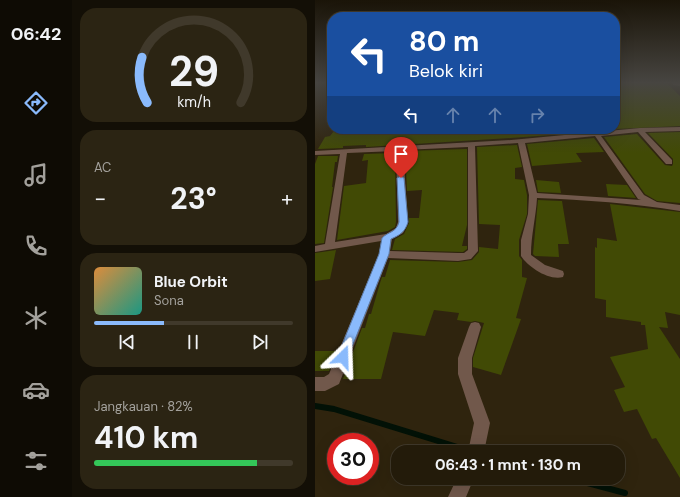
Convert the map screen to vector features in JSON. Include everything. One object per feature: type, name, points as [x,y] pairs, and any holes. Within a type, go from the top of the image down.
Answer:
[{"type":"street","points":[[620,132],[680,128]]},
{"type":"street","points":[[640,130],[669,162]]},
{"type":"street","points":[[315,153],[521,142],[597,134],[636,192],[641,198],[655,204]]},
{"type":"street","points":[[521,142],[533,195],[533,214],[526,240],[526,256],[538,267],[548,272],[559,274]]},
{"type":"street","points":[[384,254],[458,257],[467,256],[473,251],[471,145]]},
{"type":"street","points":[[315,249],[387,238],[398,233],[403,222],[399,149]]},
{"type":"street","points":[[329,247],[344,151]]},
{"type":"street","points":[[533,195],[578,197],[655,204],[680,208]]},
{"type":"street","points":[[315,384],[325,384],[334,379],[384,254],[387,238]]},
{"type":"street","points":[[475,327],[465,358],[465,374],[482,423],[478,445]]},
{"type":"street","points":[[457,497],[463,485]]},
{"type":"building","points":[[620,106],[680,106],[680,126],[620,129]]},
{"type":"building","points":[[680,132],[680,203],[657,201],[645,194],[604,137],[637,134],[665,165],[672,166],[673,159],[648,133]]},
{"type":"building","points":[[332,134],[564,134],[366,147],[366,145],[343,146],[343,148],[318,149],[325,137]]},
{"type":"building","points":[[594,138],[604,152],[576,153],[582,162],[532,166],[527,144]]},
{"type":"building","points":[[517,145],[522,167],[515,168],[515,179],[524,180],[527,195],[527,214],[519,240],[519,256],[522,260],[522,277],[527,278],[516,318],[521,319],[501,375],[473,367],[473,358],[484,323],[457,320],[459,313],[434,310],[425,336],[393,332],[381,379],[343,379],[362,328],[365,328],[369,314],[371,314],[382,277],[385,277],[390,260],[458,262],[472,260],[479,252],[479,247],[498,249],[500,225],[479,224],[477,147]]},
{"type":"building","points":[[467,149],[467,225],[462,246],[467,246],[467,249],[463,252],[392,250],[395,239],[404,234],[409,223],[409,218],[419,218],[422,190],[407,191],[405,151]]},
{"type":"building","points":[[395,153],[395,227],[388,231],[337,240],[344,186],[366,183],[368,160],[362,161],[364,154]]},
{"type":"building","points":[[318,156],[338,156],[337,162],[335,162],[333,187],[324,243],[315,244],[315,164]]},
{"type":"building","points":[[536,180],[559,182],[561,193],[538,192]]},
{"type":"building","points":[[606,184],[627,185],[636,198],[608,196]]},
{"type":"building","points":[[538,200],[562,201],[569,244],[558,244],[559,257],[535,256],[533,254]]},
{"type":"building","points":[[610,204],[680,212],[680,315],[665,312],[668,328],[659,327],[680,359],[680,478],[656,438],[652,439],[637,409],[624,412],[614,390],[625,387],[610,357],[648,349],[645,325],[641,325],[641,322],[606,317],[606,300],[595,298],[595,247],[597,248],[597,238],[617,241]]},
{"type":"building","points":[[336,250],[330,279],[315,281],[315,253]]},
{"type":"building","points":[[315,351],[337,351],[329,371],[315,371]]},
{"type":"waterway","points":[[315,406],[334,409],[451,445]]},
{"type":"waterway","points":[[595,485],[625,493]]},
{"type":"route","points":[[343,357],[384,254],[387,238],[398,233],[402,227],[401,178]]}]
